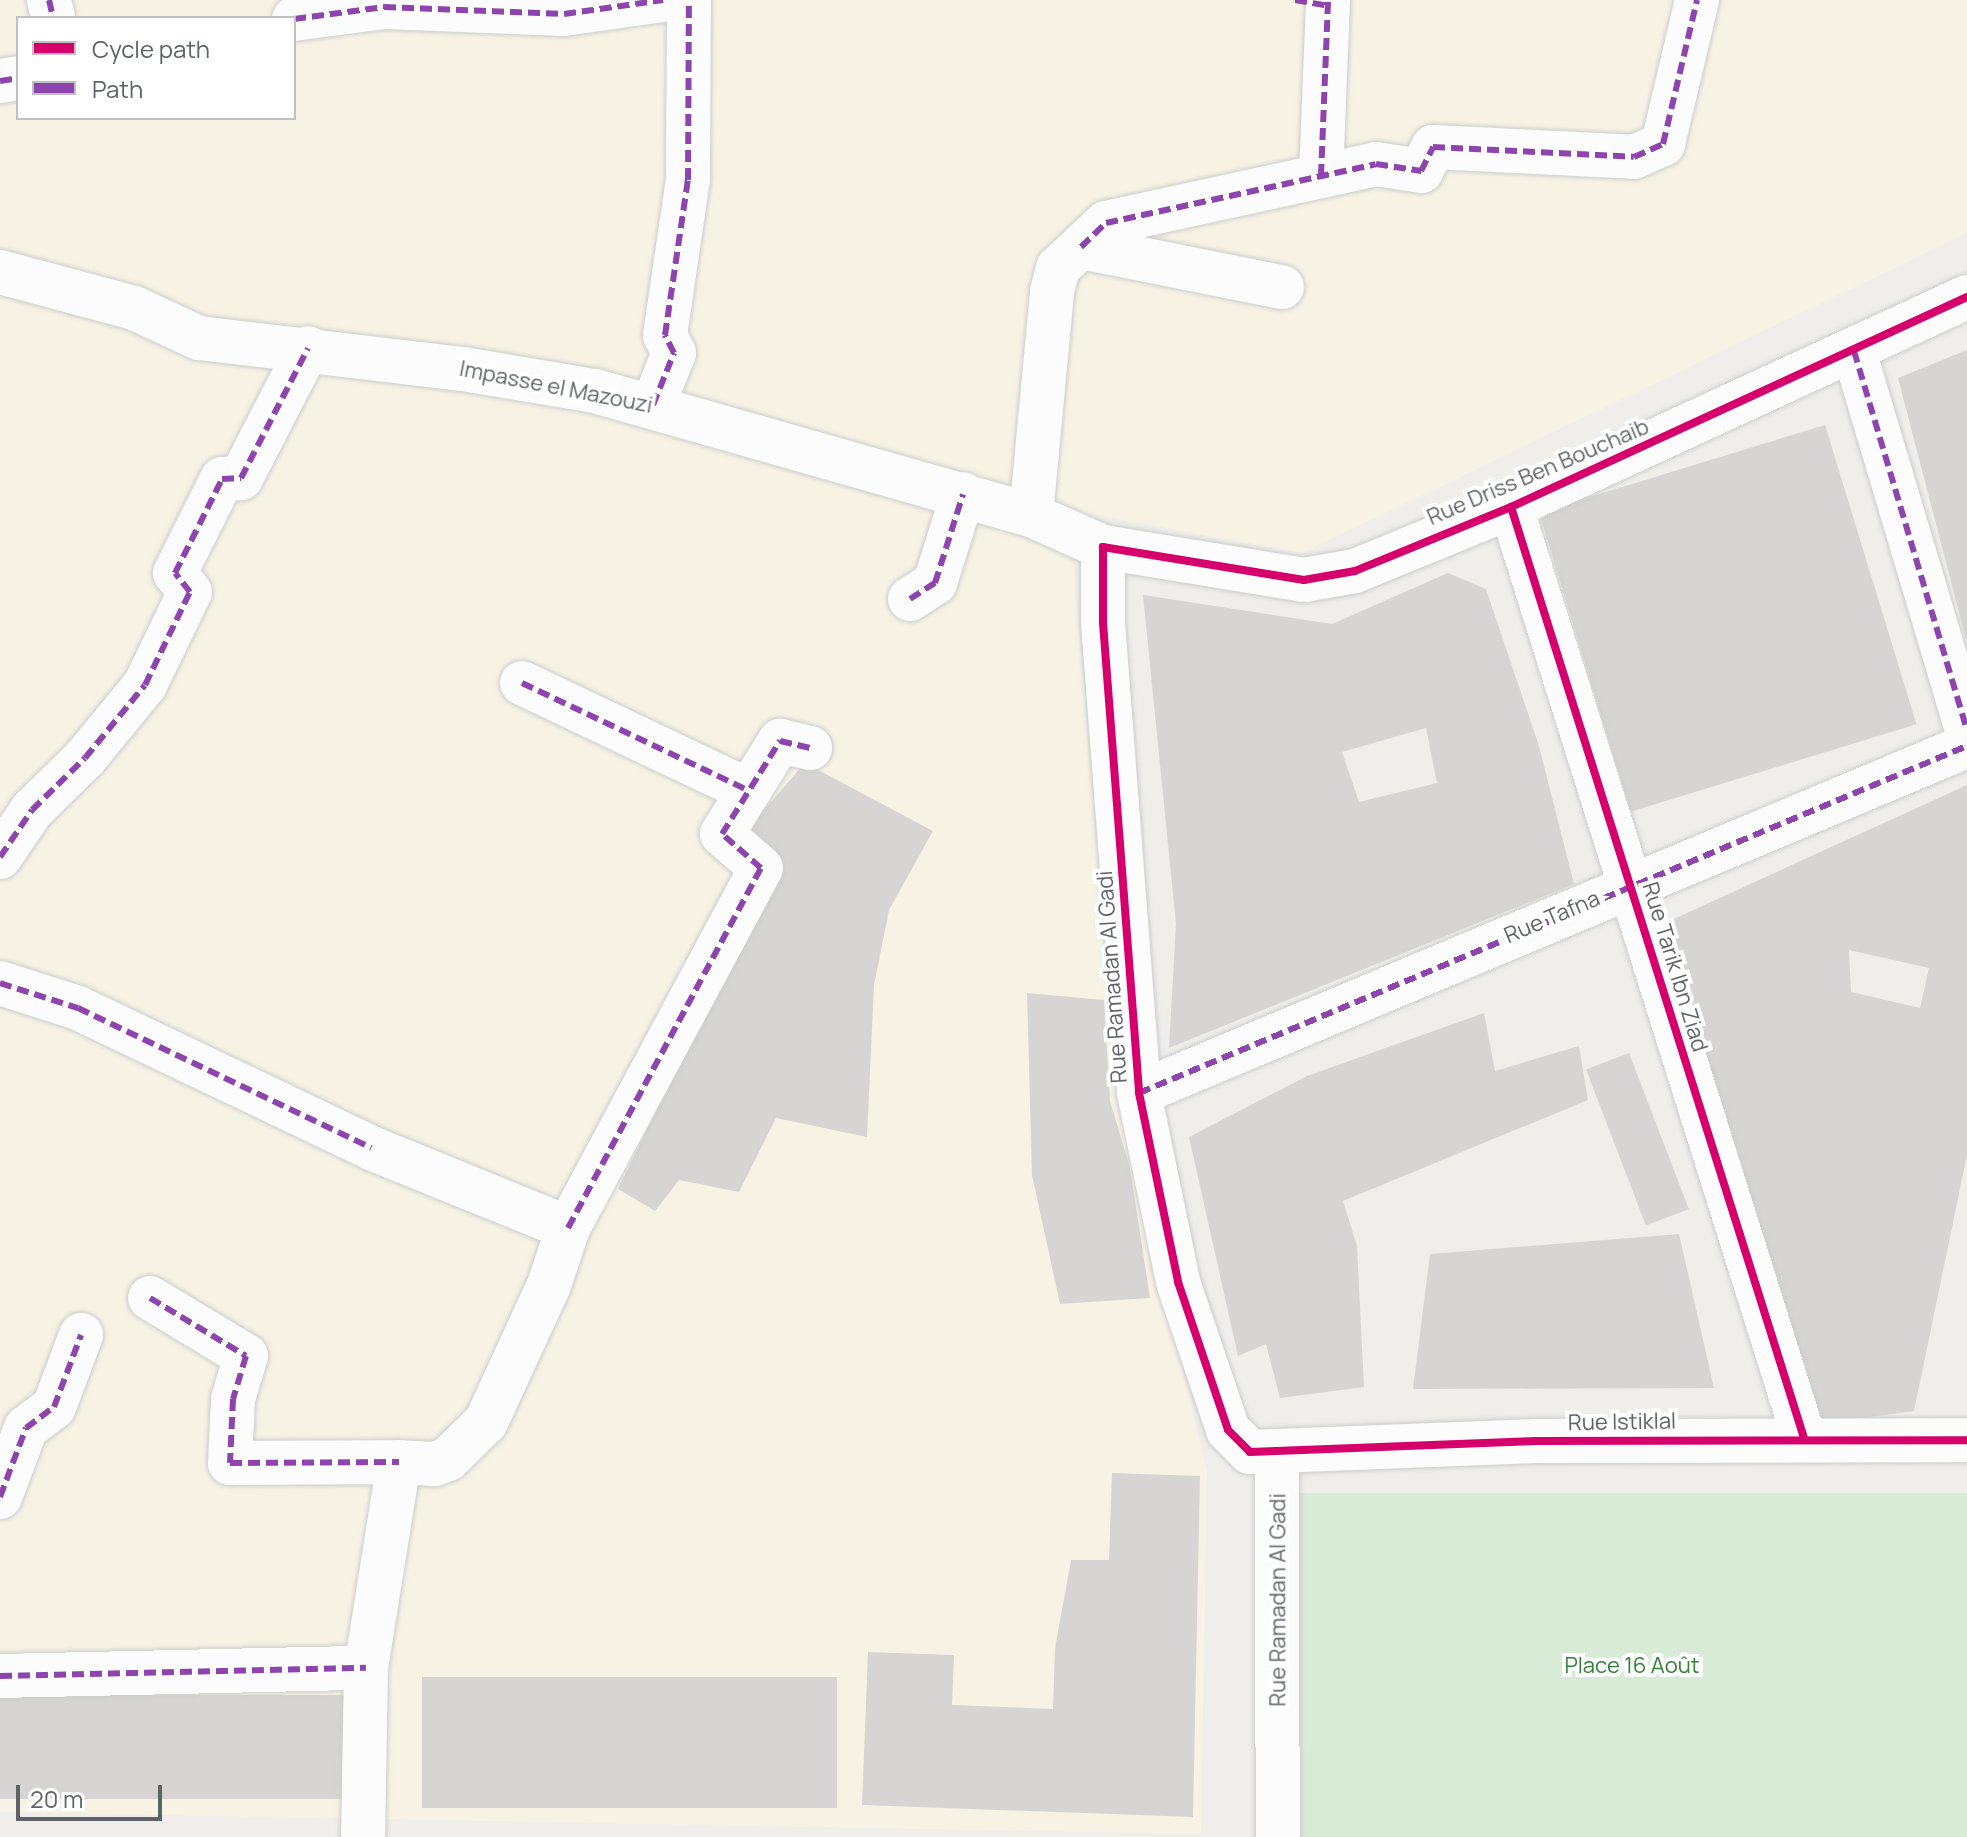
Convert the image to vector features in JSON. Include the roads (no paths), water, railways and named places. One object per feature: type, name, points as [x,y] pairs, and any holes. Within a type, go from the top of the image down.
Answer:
[{"type":"street","points":[[296,19],[384,7],[564,14],[663,0]]},
{"type":"street","points":[[653,405],[674,353],[665,335],[688,180],[689,0]]},
{"type":"street","points":[[1031,515],[1052,291],[1058,268],[1106,223],[1376,164],[1421,171],[1433,147],[1634,157],[1663,144],[1697,0]]},
{"type":"street","points":[[1317,2],[1321,176]]},
{"type":"street","points":[[1081,247],[1282,287]]},
{"type":"street","name":"Impasse el Mazouzi","points":[[0,272],[134,308],[199,338],[308,348],[507,376],[653,405],[1031,515],[1103,547]]},
{"type":"street","name":"Rue Driss Ben Bouchaib","points":[[1103,547],[1304,580],[1355,571],[1511,507],[1967,297]]},
{"type":"street","points":[[0,857],[32,810],[85,758],[145,685],[190,592],[175,573],[222,479],[241,478],[308,348]]},
{"type":"street","points":[[1854,351],[1967,729]]},
{"type":"street","points":[[910,599],[935,583],[963,494]]},
{"type":"street","name":"Rue Tarik Ibn Ziad","points":[[1511,507],[1804,1438]]},
{"type":"street","name":"Rue Ramadan Al Gadi","points":[[1103,547],[1103,623],[1139,1093],[1178,1282],[1228,1430],[1250,1452],[1277,1454],[1278,1837]]},
{"type":"street","points":[[522,683],[749,791]]},
{"type":"street","points":[[150,1298],[246,1356],[233,1399],[230,1463],[435,1464],[448,1459],[486,1422],[549,1285],[568,1228],[761,868],[722,834],[780,741],[810,748]]},
{"type":"street","name":"Rue Tafna","points":[[1139,1093],[1630,883],[1967,746]]},
{"type":"street","points":[[0,983],[78,1008],[371,1148],[568,1228]]},
{"type":"street","points":[[0,1497],[26,1428],[54,1407],[81,1335]]},
{"type":"street","name":"Rue Istiklal","points":[[1277,1454],[1536,1441],[1967,1440]]},
{"type":"street","points":[[363,1837],[366,1668],[399,1462]]},
{"type":"street","points":[[0,1676],[366,1668]]},
{"type":"park label","name":"Place 16 Août","points":[[1632,1666]]}]
